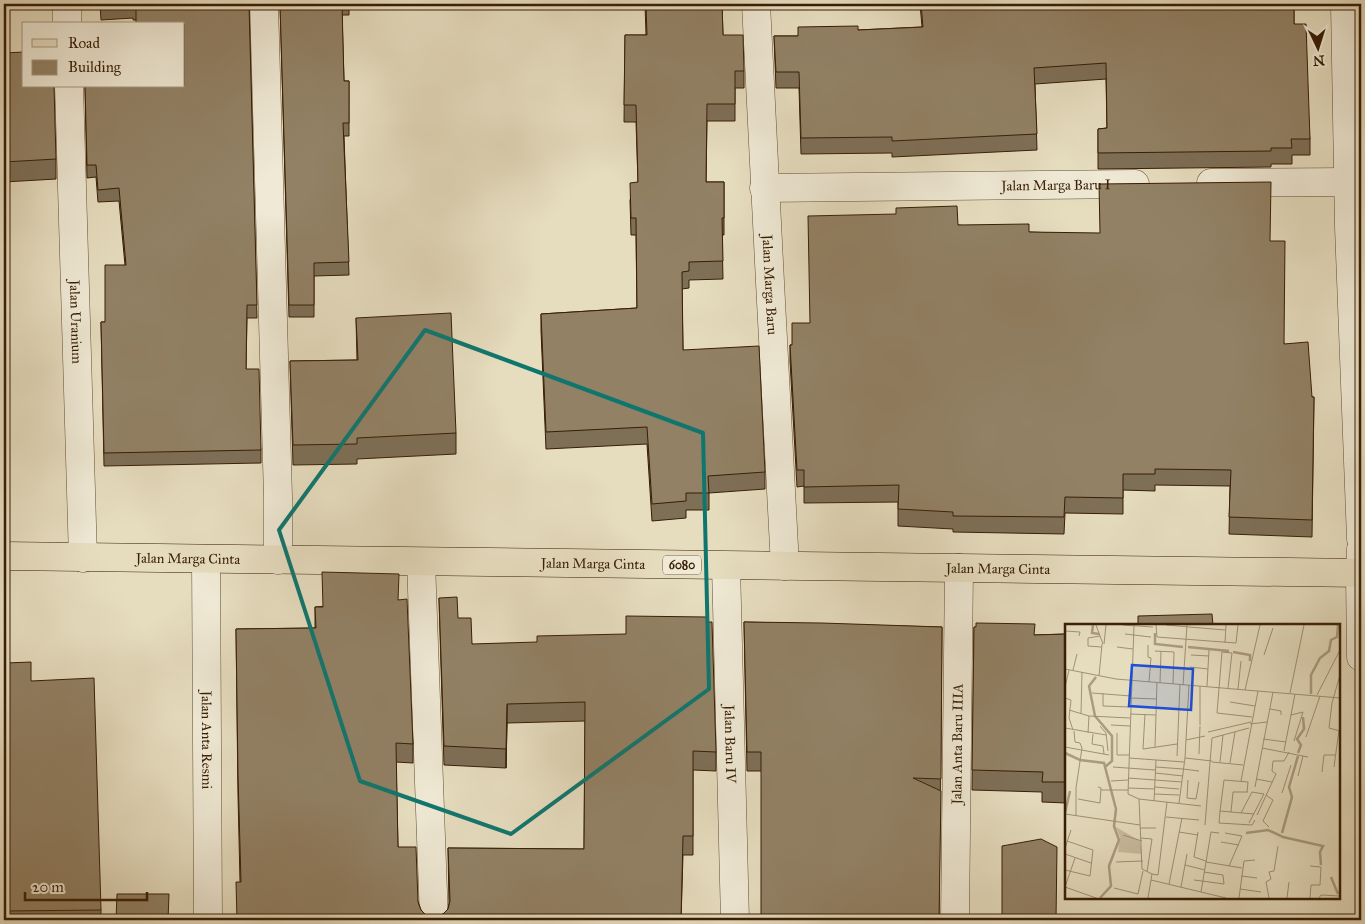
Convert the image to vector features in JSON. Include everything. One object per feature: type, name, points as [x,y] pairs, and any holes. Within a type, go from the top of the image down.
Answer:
[{"type":"main road","name":"Jalan Marga Cinta","points":[[4,556],[959,568],[1361,565]]},
{"type":"street","points":[[66,4],[67,22]]},
{"type":"street","points":[[264,4],[278,497],[278,560]]},
{"type":"street","name":"Jalan Marga Baru","points":[[756,4],[785,566]]},
{"type":"street","points":[[1345,4],[1349,182],[1355,227],[1361,539]]},
{"type":"street","name":"Jalan Uranium","points":[[69,88],[83,558]]},
{"type":"street","points":[[1190,183],[1349,182]]},
{"type":"street","name":"Jalan Marga Baru I","points":[[764,188],[1161,183]]},
{"type":"street","name":"Jalan Anta Resmi","points":[[206,559],[208,920]]},
{"type":"street","points":[[421,562],[434,920]]},
{"type":"street","points":[[1361,565],[1361,656]]},
{"type":"street","name":"Jalan Baru IV","points":[[726,566],[735,920]]},
{"type":"street","name":"Jalan Anta Baru IIIA","points":[[955,920],[959,568]]},
{"type":"highlighted area","points":[[425,330],[703,433],[709,689],[511,834],[360,781],[279,530]]},
{"type":"building","points":[[101,4],[249,4],[257,305],[247,305],[246,369],[259,369],[261,450],[104,453],[101,322],[105,322],[105,265],[126,265],[119,188],[98,190],[96,165],[87,165],[85,88],[185,88],[185,22],[136,22],[136,7],[101,7]]},
{"type":"building","points":[[280,4],[342,4],[344,81],[349,81],[349,123],[343,123],[349,262],[314,263],[314,305],[289,305]]},
{"type":"building","points":[[646,4],[722,4],[723,35],[743,35],[744,71],[735,71],[735,104],[707,104],[706,182],[724,182],[724,218],[722,218],[723,261],[689,262],[689,271],[682,272],[683,350],[759,346],[765,472],[708,476],[709,493],[686,493],[686,501],[652,504],[647,427],[546,432],[541,314],[637,308],[636,218],[631,218],[630,183],[638,182],[636,105],[624,105],[625,35],[647,35]]},
{"type":"building","points":[[921,4],[1294,4],[1294,24],[1306,24],[1310,139],[1291,139],[1292,148],[1271,148],[1271,151],[1098,153],[1098,129],[1107,128],[1106,63],[1034,68],[1037,134],[892,141],[892,137],[801,138],[799,72],[776,72],[774,36],[798,36],[798,27],[858,26],[858,30],[923,27]]},
{"type":"building","points":[[22,52],[22,88],[54,88],[56,159],[4,162],[4,53]]},
{"type":"building","points":[[1271,182],[1270,241],[1285,241],[1284,344],[1308,342],[1312,397],[1314,397],[1312,520],[1229,517],[1231,470],[1155,469],[1155,474],[1123,474],[1123,498],[1065,497],[1064,517],[953,516],[953,512],[898,509],[899,485],[804,487],[804,470],[797,470],[790,345],[792,345],[792,323],[810,323],[808,216],[896,214],[896,208],[957,206],[958,225],[1029,224],[1029,232],[1100,233],[1099,184]]},
{"type":"building","points":[[451,313],[456,433],[357,438],[357,444],[293,445],[290,361],[358,360],[356,318]]},
{"type":"building","points":[[322,572],[399,574],[398,600],[407,599],[413,744],[396,743],[398,847],[416,847],[418,902],[421,910],[426,915],[434,917],[443,914],[448,909],[450,901],[448,848],[584,849],[585,702],[507,704],[506,749],[444,746],[439,598],[457,597],[458,618],[471,618],[472,644],[537,642],[537,636],[626,634],[626,616],[707,617],[707,622],[712,622],[716,752],[693,751],[693,836],[683,836],[681,920],[237,920],[236,882],[241,882],[236,629],[316,628],[315,607],[323,607]]},
{"type":"building","points":[[1212,614],[1213,624],[1138,624],[1138,616]]},
{"type":"building","points":[[4,617],[6,617],[6,663],[31,662],[31,681],[94,678],[101,910],[4,911]]},
{"type":"building","points":[[744,622],[942,627],[941,779],[913,778],[941,791],[939,920],[761,920],[761,752],[747,752]]},
{"type":"building","points":[[976,623],[1035,624],[1034,635],[1065,634],[1065,782],[1042,782],[1043,772],[972,770],[974,627],[976,627]]},
{"type":"building","points":[[1041,839],[1057,847],[1056,920],[1002,920],[1002,846]]},
{"type":"building","points":[[117,894],[169,894],[168,920],[116,920]]}]
